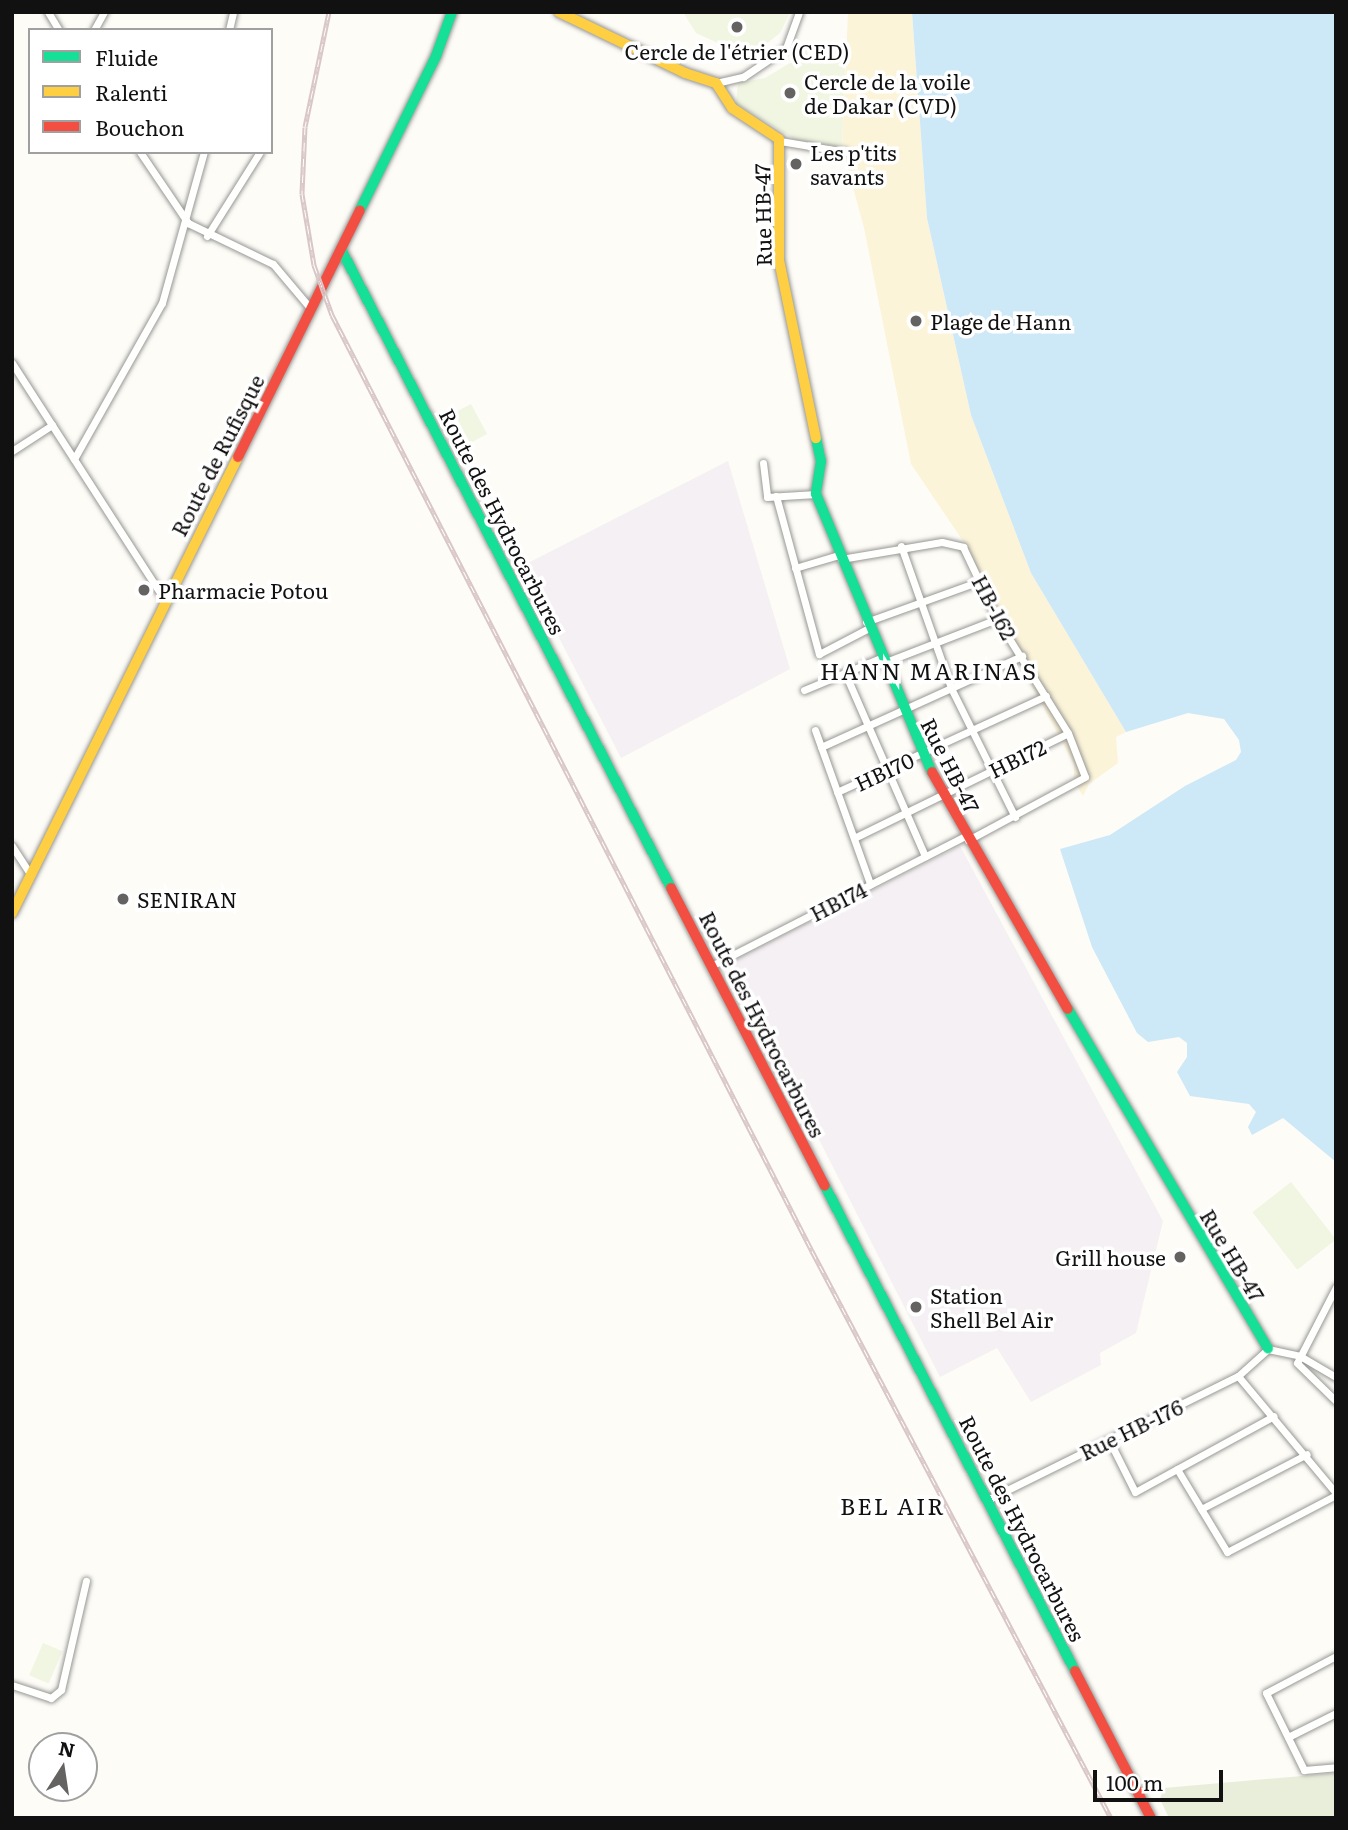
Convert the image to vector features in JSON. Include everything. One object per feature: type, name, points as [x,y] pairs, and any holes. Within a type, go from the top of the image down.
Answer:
[{"type":"street","points":[[48,12],[58,28]]},
{"type":"street","points":[[95,28],[104,12]]},
{"type":"street","name":"Route de Rufisque","points":[[12,913],[436,56],[452,12]]},
{"type":"street","points":[[559,12],[685,73],[716,83],[743,77],[786,48],[799,12]]},
{"type":"street","points":[[716,83],[732,108],[779,139],[846,152]]},
{"type":"street","name":"Rue HB-47","points":[[779,139],[779,260],[821,461],[817,494],[867,625],[902,711],[966,838],[1268,1349]]},
{"type":"street","points":[[141,154],[188,223],[207,236],[274,264],[311,309]]},
{"type":"street","points":[[74,459],[151,326],[188,223],[204,154]]},
{"type":"street","points":[[207,236],[259,154]]},
{"type":"street","name":"Route des Hydrocarbures","points":[[341,249],[1151,1818]]},
{"type":"street","points":[[12,363],[165,600]]},
{"type":"street","points":[[12,451],[52,425]]},
{"type":"street","points":[[762,463],[767,497],[817,494]]},
{"type":"street","points":[[776,496],[819,654],[867,625],[920,602],[980,581]]},
{"type":"street","name":"HB-162","points":[[795,568],[901,546],[956,543],[968,553],[997,619],[1068,733],[1085,777]]},
{"type":"street","points":[[901,546],[951,688],[1015,817]]},
{"type":"street","points":[[804,690],[882,660],[935,646],[997,619]]},
{"type":"street","points":[[821,747],[1022,656]]},
{"type":"street","points":[[845,673],[866,727],[925,856]]},
{"type":"street","name":"HB170","points":[[838,792],[1046,696]]},
{"type":"street","points":[[816,730],[870,884]]},
{"type":"street","name":"HB172","points":[[854,838],[1068,733]]},
{"type":"street","name":"HB174","points":[[711,966],[925,856],[1015,817],[1085,777]]},
{"type":"street","points":[[12,846],[31,875]]},
{"type":"street","points":[[1336,1287],[1300,1356],[1298,1368],[1336,1401]]},
{"type":"street","points":[[1268,1349],[1300,1356],[1336,1377]]},
{"type":"street","name":"Rue HB-176","points":[[987,1500],[1238,1376],[1268,1349]]},
{"type":"street","points":[[1177,1469],[1228,1552],[1336,1494],[1307,1454],[1238,1376]]},
{"type":"street","points":[[1109,1440],[1135,1492],[1274,1416]]},
{"type":"street","points":[[1201,1509],[1307,1454]]},
{"type":"street","points":[[12,1685],[51,1698],[61,1690],[86,1581]]},
{"type":"street","points":[[1336,1656],[1266,1693],[1304,1770],[1336,1768]]},
{"type":"street","points":[[1288,1737],[1335,1714]]},
{"type":"shaded area","points":[[728,461],[790,669],[621,758],[522,566]]},
{"type":"shaded area","points":[[960,846],[1163,1221],[1136,1333],[1100,1353],[1101,1365],[1031,1402],[997,1348],[940,1377],[729,963]]},
{"type":"sand","name":"Plage de Hann","points":[[848,12],[912,12],[927,218],[971,415],[1031,573],[1126,732],[1116,737],[1118,763],[1089,784],[1083,796],[1074,781],[1074,764],[991,611],[969,550],[911,464],[864,228],[842,147]]},
{"type":"green space","name":"Cercle de l'étrier (CED)","points":[[683,12],[790,12],[780,33],[761,48],[738,52],[696,33]]},
{"type":"green space","name":"Cercle de la voile de Dakar (CVD)","points":[[803,48],[846,48],[842,147],[802,144],[736,103],[738,83],[765,78],[795,60]]},
{"type":"green space","points":[[471,404],[487,434],[470,443],[454,413]]},
{"type":"green space","points":[[1291,1182],[1336,1240],[1297,1270],[1252,1212]]},
{"type":"green space","points":[[43,1643],[62,1651],[49,1683],[29,1675]]},
{"type":"green space","points":[[1336,1773],[1336,1818],[1169,1818],[1160,1799],[1164,1788]]},
{"type":"water","points":[[912,12],[1336,12],[1336,1162],[1283,1118],[1252,1135],[1248,1127],[1256,1112],[1249,1104],[1190,1096],[1177,1072],[1187,1057],[1187,1043],[1179,1037],[1148,1042],[1137,1033],[1092,947],[1060,849],[1110,835],[1185,786],[1236,760],[1241,752],[1239,740],[1224,719],[1188,713],[1126,732],[1031,573],[971,415],[927,218]]},
{"type":"railway","points":[[329,12],[305,127],[302,194],[314,265],[332,315],[812,1251],[1111,1818]]},
{"type":"traffic: fast","points":[[360,210],[436,56],[452,12]]},
{"type":"traffic: fast","points":[[341,249],[671,888]]},
{"type":"traffic: fast","points":[[816,438],[821,461],[816,494],[932,772]]},
{"type":"traffic: fast","points":[[1068,1009],[1268,1349]]},
{"type":"traffic: fast","points":[[825,1186],[1075,1671]]},
{"type":"traffic: slow","points":[[559,12],[685,73],[716,83],[732,108],[779,139],[779,260],[816,438]]},
{"type":"traffic: slow","points":[[12,913],[238,457]]},
{"type":"traffic: jam","points":[[238,457],[360,210]]},
{"type":"traffic: jam","points":[[932,772],[1068,1009]]},
{"type":"traffic: jam","points":[[671,888],[825,1186]]},
{"type":"traffic: jam","points":[[1075,1671],[1151,1818]]},
{"type":"place","name":"Cercle de l'étrier (CED)","points":[[737,27]]},
{"type":"place","name":"Cercle de la voile de Dakar (CVD)","points":[[790,93]]},
{"type":"place","name":"Les p'tits savants","points":[[796,164]]},
{"type":"place","name":"Plage de Hann","points":[[916,321]]},
{"type":"place","name":"Pharmacie Potou","points":[[144,590]]},
{"type":"place","name":"SENIRAN","points":[[123,899]]},
{"type":"place","name":"Grill house","points":[[1180,1257]]},
{"type":"place","name":"Station Shell Bel Air","points":[[916,1307]]},
{"type":"district","name":"HANN MARINAS","points":[[929,670]]},
{"type":"district","name":"BEL AIR","points":[[893,1505]]}]
